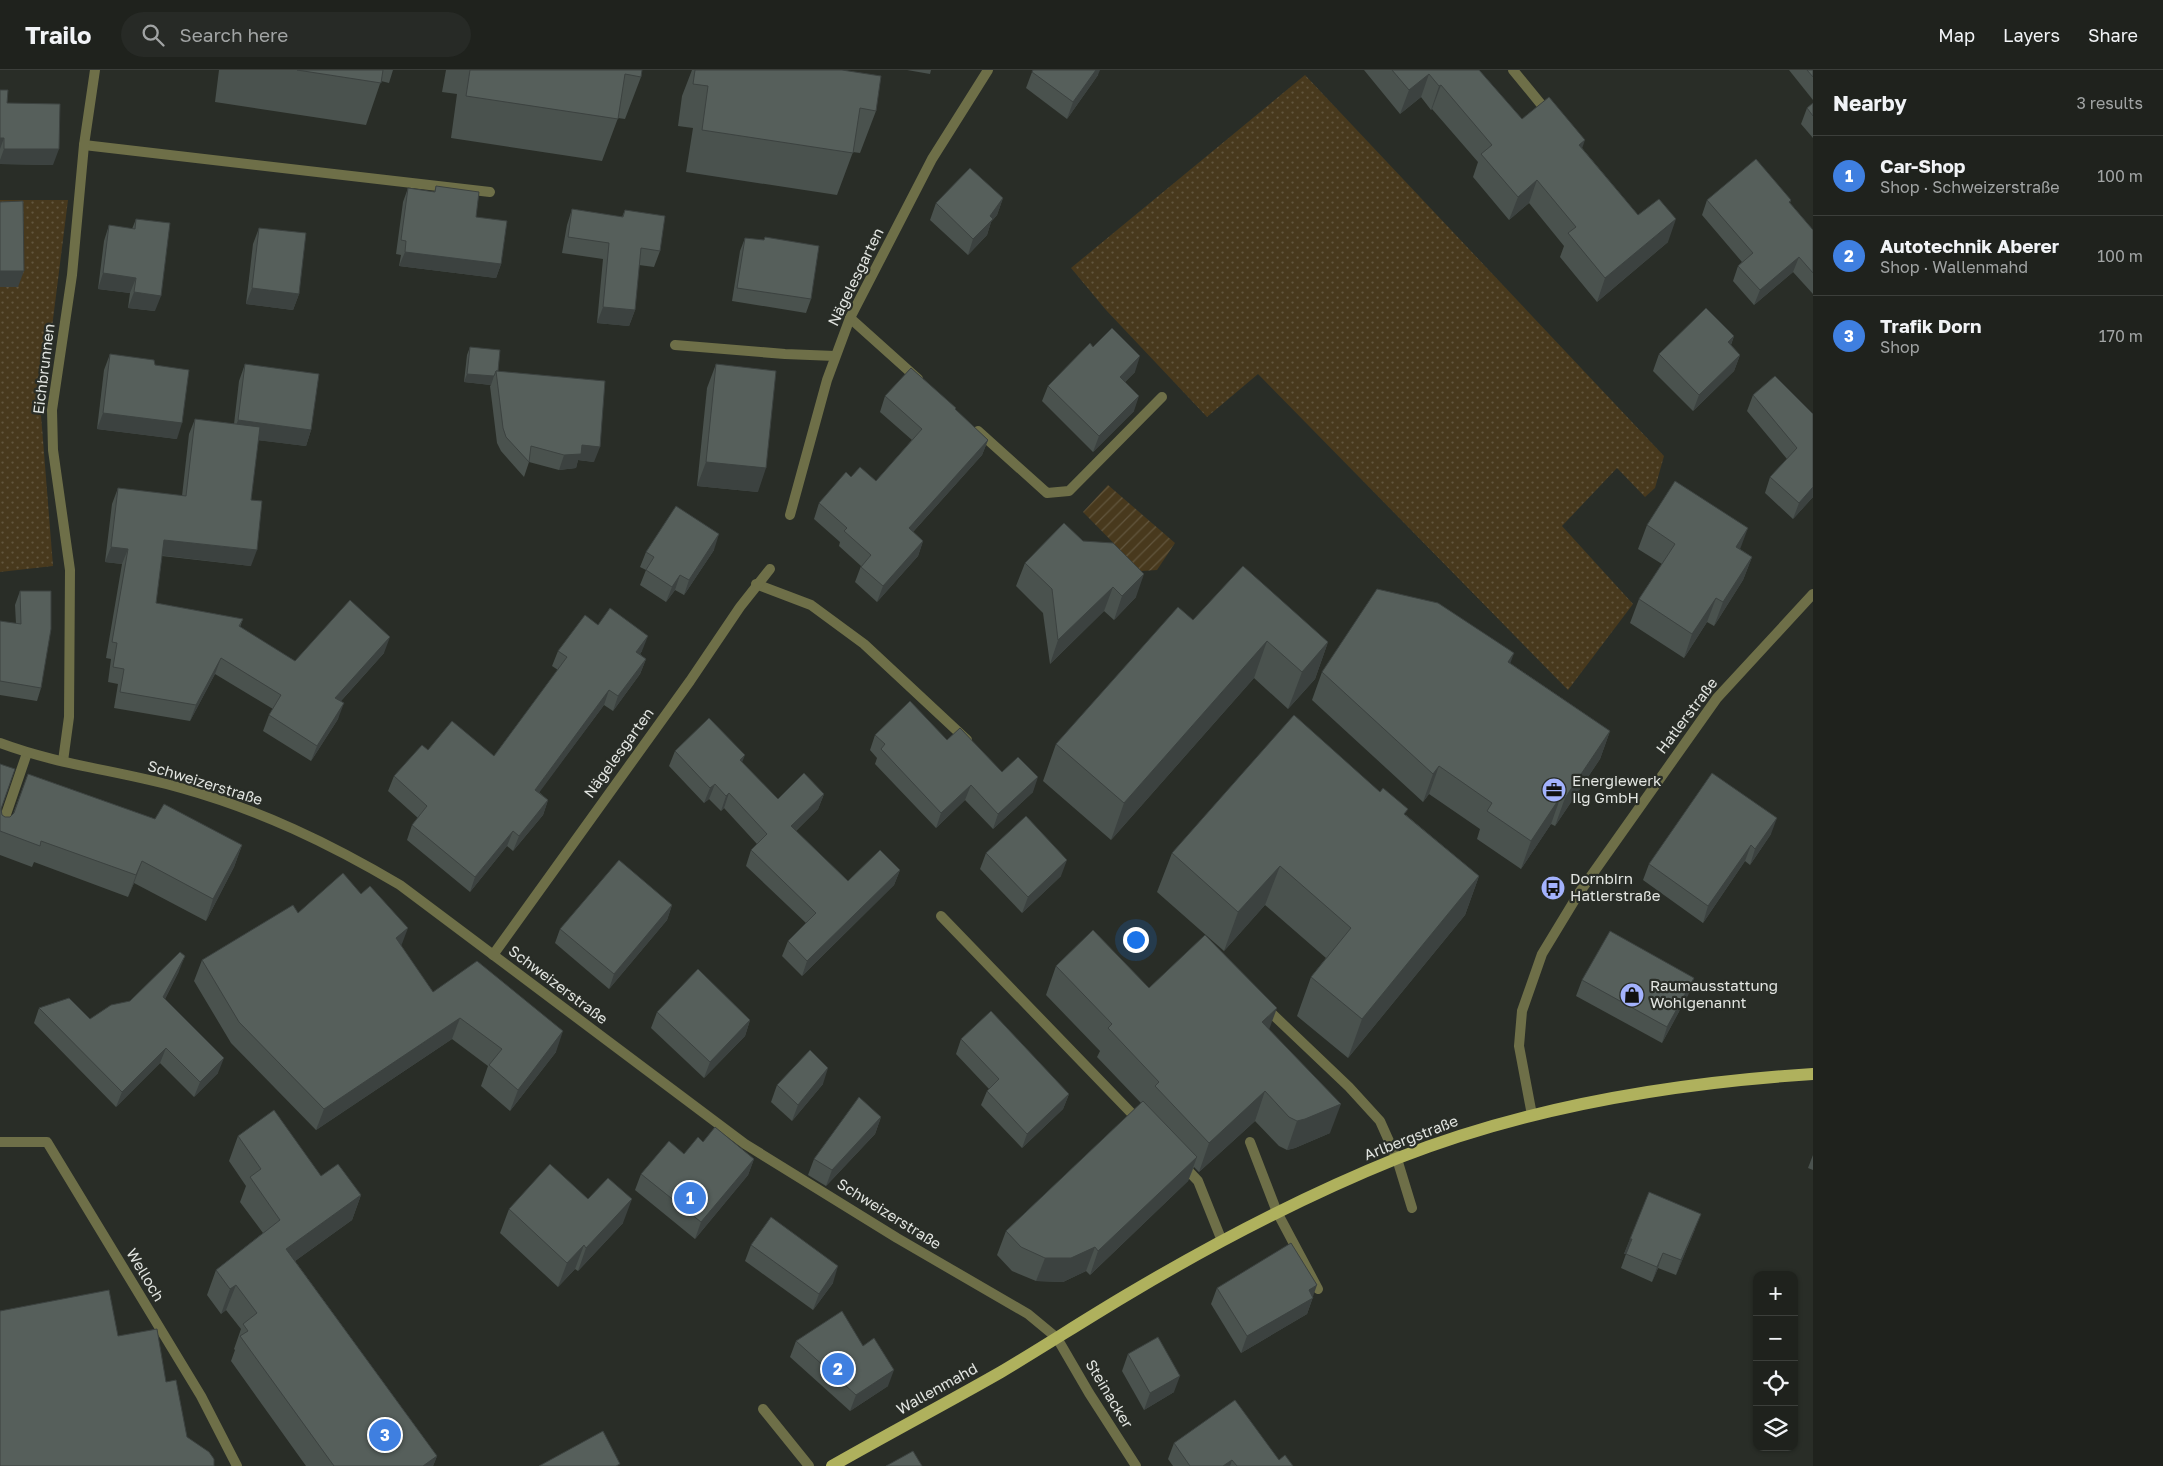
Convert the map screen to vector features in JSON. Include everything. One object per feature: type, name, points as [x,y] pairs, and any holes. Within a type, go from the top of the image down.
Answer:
[{"type":"main road","name":"Arlbergstraße","points":[[1057,1338],[1127,1295],[1277,1212],[1397,1159],[1485,1128],[1532,1115],[1654,1090],[1750,1078],[1813,1074]]},
{"type":"main road","name":"Wallenmahd","points":[[832,1466],[999,1373],[1057,1338]]},
{"type":"street","name":"Eichbrunnen","points":[[64,761],[69,717],[70,570],[53,450],[52,410],[72,275],[84,145],[95,70]]},
{"type":"street","name":"Nägelesgarten","points":[[790,514],[835,356],[850,318],[932,159],[988,70]]},
{"type":"street","points":[[1513,70],[1555,120]]},
{"type":"street","points":[[84,145],[490,192]]},
{"type":"street","points":[[850,318],[923,383]]},
{"type":"street","points":[[676,345],[835,356]]},
{"type":"street","points":[[967,422],[1047,493],[1069,492],[1162,398]]},
{"type":"street","name":"Nägelesgarten","points":[[493,955],[690,681],[756,584],[770,569]]},
{"type":"street","points":[[756,584],[811,605],[864,644],[978,750]]},
{"type":"street","name":"Hatlerstraße","points":[[1532,1115],[1519,1046],[1522,1011],[1542,954],[1579,893],[1717,698],[1813,594]]},
{"type":"street","name":"Schweizerstraße","points":[[0,743],[27,753],[181,788],[281,822],[357,860],[400,886],[745,1144],[898,1238],[1028,1314],[1057,1338]]},
{"type":"street","points":[[0,832],[27,753]]},
{"type":"street","points":[[941,916],[1149,1131]]},
{"type":"street","points":[[1265,1006],[1349,1087],[1380,1121],[1397,1159],[1412,1208]]},
{"type":"street","name":"Welloch","points":[[0,1142],[47,1142],[201,1396],[237,1466]]},
{"type":"street","points":[[1250,1142],[1277,1212],[1318,1289]]},
{"type":"street","points":[[1177,1159],[1198,1181],[1222,1241]]},
{"type":"street","name":"Steinacker","points":[[1057,1338],[1089,1393],[1136,1466]]},
{"type":"street","points":[[763,1409],[809,1466]]},
{"type":"shaded area","points":[[1305,75],[1664,456],[1655,488],[1645,497],[1617,468],[1562,526],[1633,604],[1568,690],[1258,374],[1207,417],[1106,310],[1071,268]]},
{"type":"shaded area","points":[[0,200],[68,200],[41,415],[53,566],[0,572]]},
{"type":"shaded area","points":[[1108,485],[1175,543],[1157,570],[1141,571],[1083,512]]},
{"type":"building","points":[[297,70],[383,70],[381,83]]},
{"type":"building","points":[[470,70],[642,70],[641,77],[625,74],[618,119],[466,96]]},
{"type":"building","points":[[695,70],[842,70],[881,76],[876,111],[860,108],[853,153],[702,130],[708,86],[693,84]]},
{"type":"building","points":[[1033,70],[1096,70],[1073,102],[1032,72]]},
{"type":"building","points":[[1392,70],[1479,70],[1522,119],[1549,97],[1585,140],[1579,145],[1638,215],[1659,199],[1676,219],[1605,278],[1568,233],[1576,227],[1537,180],[1518,197],[1481,154],[1492,145],[1441,85],[1439,86],[1429,74],[1409,90]]},
{"type":"building","points":[[1807,70],[1813,70],[1813,77]]},
{"type":"building","points":[[0,90],[8,90],[7,103],[60,104],[59,149],[4,149],[4,138],[0,138]]},
{"type":"building","points":[[1813,103],[1813,116],[1807,108]]},
{"type":"building","points":[[1756,159],[1791,200],[1789,202],[1813,230],[1813,273],[1799,257],[1760,290],[1738,266],[1753,253],[1707,200]]},
{"type":"building","points":[[970,168],[1003,198],[990,216],[993,219],[973,239],[936,203]]},
{"type":"building","points":[[436,186],[479,192],[476,217],[507,221],[501,264],[405,252],[406,241],[401,240],[408,188],[435,192]]},
{"type":"building","points":[[23,201],[24,271],[0,271],[0,202]]},
{"type":"building","points":[[572,209],[623,217],[625,210],[665,216],[660,251],[641,248],[635,310],[603,307],[609,243],[568,237]]},
{"type":"building","points":[[136,219],[170,223],[161,296],[134,292],[136,278],[103,273],[109,225],[135,229]]},
{"type":"building","points":[[259,228],[306,233],[299,294],[252,288]]},
{"type":"building","points":[[765,237],[819,246],[811,299],[737,288],[745,238],[764,240]]},
{"type":"building","points":[[1706,308],[1734,336],[1728,342],[1740,355],[1699,395],[1659,354]]},
{"type":"building","points":[[1112,328],[1140,356],[1120,377],[1139,396],[1099,436],[1048,386],[1090,343],[1093,347]]},
{"type":"building","points":[[470,347],[500,350],[498,371],[496,371],[494,376],[467,374]]},
{"type":"building","points":[[110,354],[154,360],[155,365],[189,370],[182,423],[103,413]]},
{"type":"building","points":[[245,364],[319,374],[311,430],[238,420]]},
{"type":"building","points":[[716,364],[776,371],[766,468],[706,462]]},
{"type":"building","points":[[911,368],[956,408],[988,440],[909,528],[923,541],[883,586],[861,567],[871,555],[844,531],[847,528],[819,503],[846,472],[851,477],[860,467],[876,481],[922,429],[885,396]]},
{"type":"building","points":[[496,371],[605,381],[600,447],[582,445],[581,454],[564,455],[531,446],[529,462],[506,437],[503,428]]},
{"type":"building","points":[[1775,376],[1813,414],[1813,487],[1799,503],[1770,477],[1797,448],[1753,395]]},
{"type":"building","points":[[195,419],[260,427],[251,500],[262,501],[257,550],[164,540],[156,603],[243,619],[239,626],[295,661],[350,600],[390,637],[335,698],[344,703],[317,746],[269,715],[281,695],[221,658],[196,705],[120,692],[124,669],[113,667],[117,643],[112,642],[128,549],[111,547],[118,488],[186,496]]},
{"type":"building","points":[[1675,481],[1748,528],[1736,547],[1752,557],[1723,602],[1716,598],[1692,634],[1639,599],[1675,544],[1647,525]]},
{"type":"building","points":[[676,506],[719,534],[689,580],[680,575],[672,587],[646,570],[654,557],[646,552]]},
{"type":"building","points":[[1064,523],[1083,541],[1113,543],[1144,574],[1122,596],[1113,587],[1058,640],[1052,589],[1025,563]]},
{"type":"building","points":[[1243,566],[1328,642],[1302,672],[1267,641],[1124,803],[1056,744],[1178,607],[1193,620]]},
{"type":"building","points":[[1377,589],[1438,603],[1514,653],[1508,662],[1610,731],[1565,798],[1561,796],[1531,841],[1487,811],[1492,803],[1439,766],[1433,774],[1322,672]]},
{"type":"building","points":[[20,591],[51,591],[51,629],[41,688],[0,681],[0,621],[21,624]]},
{"type":"building","points":[[610,608],[648,636],[636,652],[646,659],[618,696],[609,690],[535,790],[548,800],[519,836],[513,831],[475,877],[412,825],[427,806],[394,776],[422,745],[428,750],[452,721],[494,756],[567,657],[558,651],[585,615],[598,625]]},
{"type":"building","points":[[910,701],[947,740],[960,728],[1002,772],[1018,757],[1038,777],[998,814],[971,785],[941,813],[881,749],[885,744],[875,735]]},
{"type":"building","points":[[1294,715],[1380,792],[1383,788],[1408,809],[1404,814],[1479,876],[1362,1019],[1311,977],[1351,928],[1280,866],[1238,912],[1172,853]]},
{"type":"building","points":[[709,718],[745,755],[740,760],[778,799],[804,773],[824,794],[791,826],[848,881],[880,850],[900,870],[807,961],[788,941],[816,913],[751,850],[767,834],[729,793],[726,796],[715,784],[710,788],[675,751]]},
{"type":"building","points":[[0,764],[15,769],[1,809],[2,815],[5,817],[10,817],[14,813],[28,774],[155,819],[164,804],[242,845],[213,899],[142,861],[136,875],[41,841],[40,846],[0,831]]},
{"type":"building","points":[[1712,773],[1777,818],[1755,849],[1751,845],[1708,906],[1649,864]]},
{"type":"building","points":[[1026,816],[1067,860],[1028,897],[986,853]]},
{"type":"building","points":[[619,860],[672,905],[614,974],[560,929]]},
{"type":"building","points":[[343,873],[361,894],[370,886],[408,928],[396,938],[433,992],[477,961],[563,1031],[518,1090],[489,1065],[502,1049],[460,1018],[324,1109],[239,1022],[202,960],[293,905],[298,913]]},
{"type":"building","points":[[1093,930],[1149,988],[1205,935],[1277,1008],[1262,1022],[1341,1104],[1297,1121],[1289,1117],[1265,1091],[1209,1143],[1155,1086],[1159,1082],[1108,1028],[1112,1024],[1056,966]]},
{"type":"building","name":"Raumausstattung Wohlgenannt","points":[[1610,931],[1694,978],[1667,1027],[1582,980]]},
{"type":"building","points":[[180,952],[185,956],[163,997],[224,1058],[200,1082],[166,1048],[122,1092],[39,1008],[69,998],[90,1019],[111,1005],[130,1001]]},
{"type":"building","points":[[698,969],[750,1020],[710,1062],[657,1012]]},
{"type":"building","points":[[991,1011],[1069,1094],[1027,1134],[987,1091],[999,1079],[961,1039]]},
{"type":"building","points":[[810,1050],[828,1068],[798,1105],[777,1085]]},
{"type":"building","points":[[859,1097],[881,1117],[832,1170],[814,1159]]},
{"type":"building","points":[[1143,1101],[1197,1157],[1098,1251],[1095,1247],[1071,1258],[1045,1258],[1021,1247],[1006,1231]]},
{"type":"building","points":[[274,1110],[321,1176],[338,1164],[361,1195],[286,1249],[437,1456],[423,1466],[334,1466],[240,1336],[248,1331],[243,1324],[257,1313],[236,1285],[230,1289],[216,1270],[280,1220],[250,1177],[261,1169],[238,1136]]},
{"type":"building","points":[[715,1127],[754,1159],[701,1222],[641,1174],[669,1141],[684,1154],[698,1137],[703,1142]]},
{"type":"building","points":[[550,1164],[588,1199],[608,1178],[632,1199],[586,1248],[584,1245],[567,1263],[509,1209]]},
{"type":"building","points":[[1649,1192],[1701,1214],[1681,1260],[1663,1253],[1657,1267],[1626,1254]]},
{"type":"building","points":[[771,1217],[838,1266],[819,1294],[751,1245]]},
{"type":"building","points":[[1291,1243],[1317,1285],[1309,1290],[1313,1298],[1247,1336],[1217,1288]]},
{"type":"building","points":[[109,1290],[118,1336],[157,1329],[166,1382],[176,1380],[187,1437],[209,1452],[214,1459],[214,1466],[0,1466],[0,1311]]},
{"type":"building","points":[[842,1311],[863,1346],[874,1338],[894,1370],[856,1395],[796,1341]]},
{"type":"building","points":[[1158,1337],[1180,1376],[1150,1393],[1128,1354]]},
{"type":"building","points":[[1235,1400],[1279,1460],[1285,1455],[1293,1466],[1237,1466],[1232,1460],[1223,1466],[1190,1466],[1174,1443]]},
{"type":"building","points":[[603,1431],[620,1464],[616,1466],[539,1466]]},
{"type":"building","points":[[913,1451],[922,1466],[886,1466]]},
{"type":"place","name":"Energiewerk Ilg GmbH","points":[[1554,790]]},
{"type":"place","name":"Dornbirn Hatlerstraße","points":[[1553,888]]},
{"type":"place","name":"Raumausstattung Wohlgenannt","points":[[1632,995]]},
{"type":"place","name":"Car-Shop","points":[[690,1198]]},
{"type":"place","name":"Autotechnik Aberer","points":[[838,1369]]},
{"type":"place","name":"Trafik Dorn","points":[[385,1435]]}]
